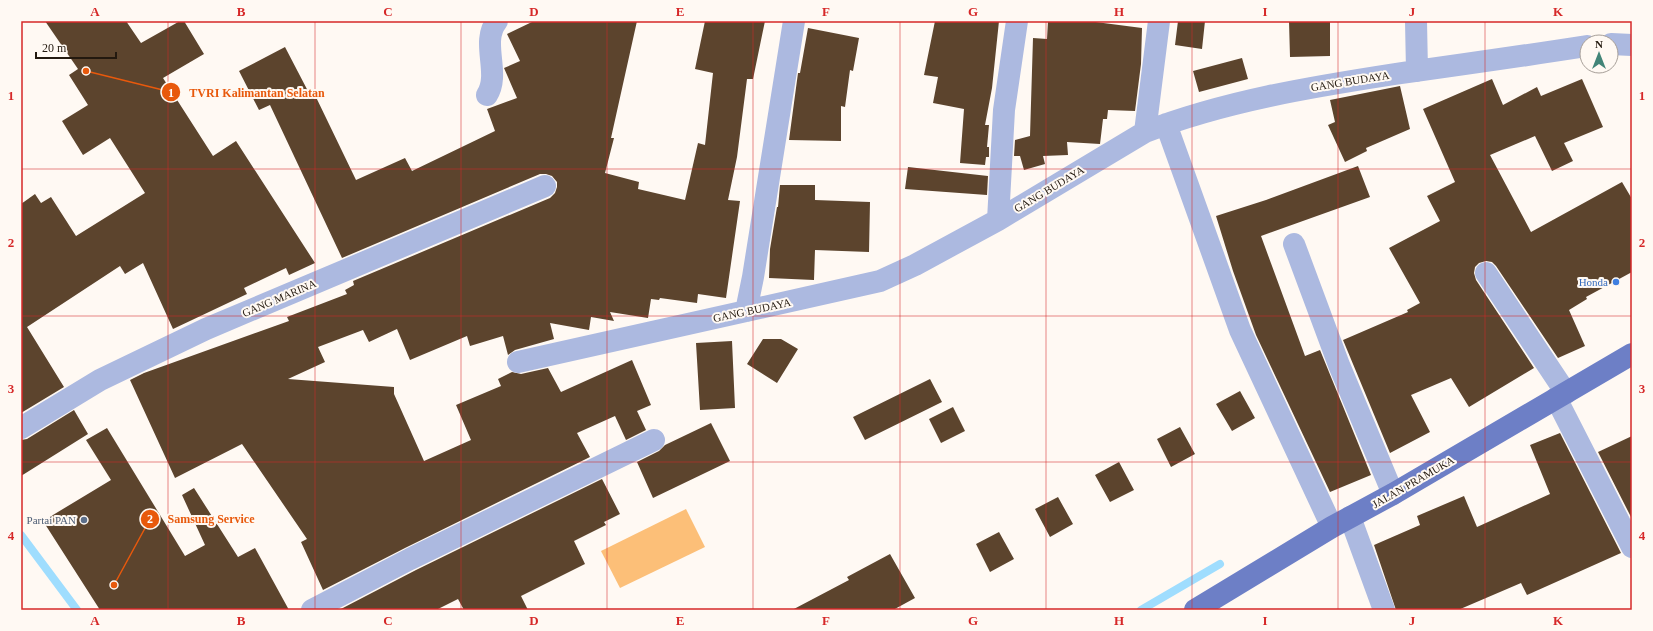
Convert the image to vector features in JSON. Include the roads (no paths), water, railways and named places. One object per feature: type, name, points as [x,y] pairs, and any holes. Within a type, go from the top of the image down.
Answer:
[{"type":"main road","name":"JALAN PRAMUKA","points":[[1196,610],[1341,522],[1393,494],[1632,354]]},
{"type":"street","points":[[487,95],[491,89],[492,78],[490,41],[492,31],[497,21]]},
{"type":"street","points":[[746,310],[754,270],[794,21]]},
{"type":"street","points":[[998,220],[1004,110],[1017,21]]},
{"type":"street","points":[[1145,132],[1159,21]]},
{"type":"street","points":[[1416,21],[1417,71]]},
{"type":"street","points":[[1619,44],[1632,45]]},
{"type":"street","name":"GANG BUDAYA","points":[[518,362],[880,281],[915,266],[998,220],[1145,132],[1166,124],[1313,86],[1579,47]]},
{"type":"street","points":[[1166,124],[1240,330],[1341,522],[1384,610]]},
{"type":"street","name":"GANG MARINA","points":[[21,428],[100,380],[206,329],[545,186]]},
{"type":"street","points":[[1294,244],[1339,365],[1393,494]]},
{"type":"street","points":[[1486,273],[1561,396],[1632,547]]},
{"type":"street","points":[[312,610],[410,559],[654,440]]},
{"type":"waterway","points":[[21,535],[77,610]]},
{"type":"waterway","points":[[1141,610],[1220,564]]},
{"type":"place","name":"TVRI Kalimantan Selatan","points":[[86,71]]},
{"type":"place","name":"Honda","points":[[1616,282]]},
{"type":"place","name":"Partai PAN","points":[[84,520]]},
{"type":"place","name":"Samsung Service","points":[[114,585]]}]
